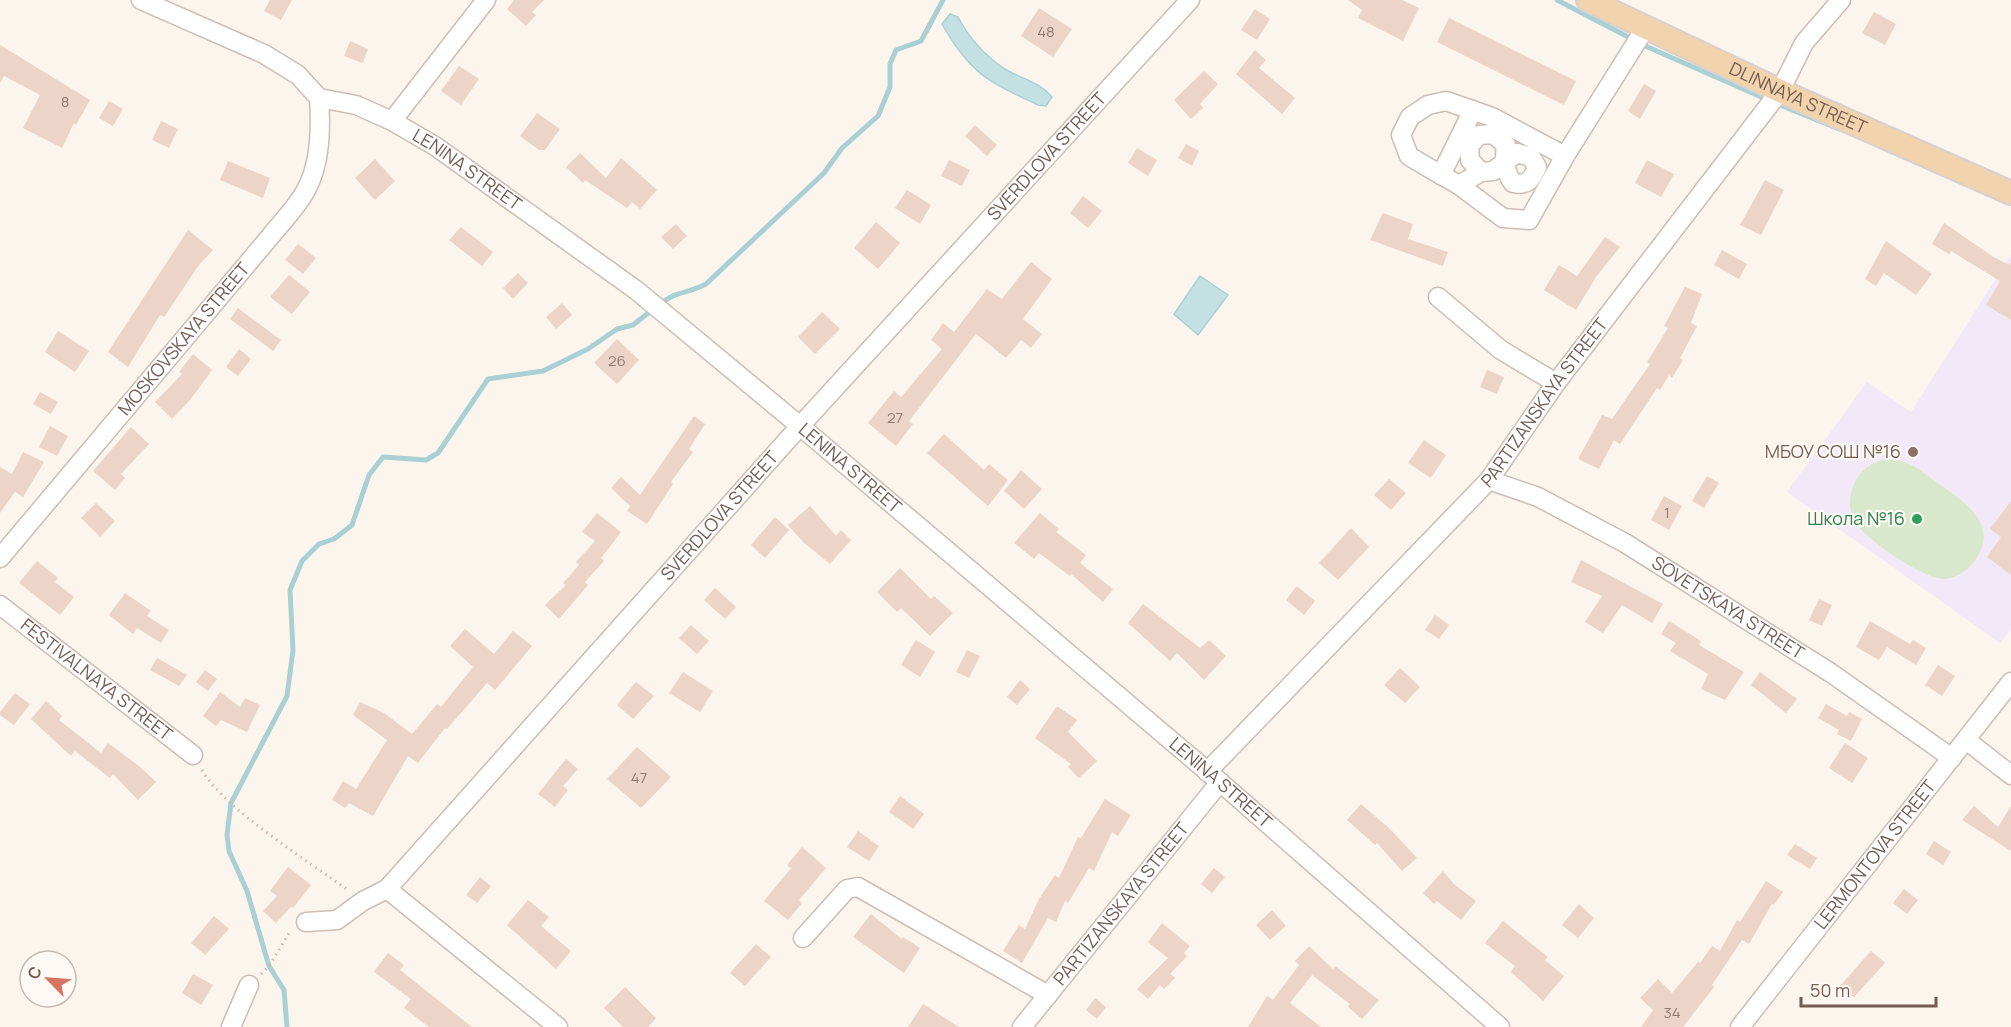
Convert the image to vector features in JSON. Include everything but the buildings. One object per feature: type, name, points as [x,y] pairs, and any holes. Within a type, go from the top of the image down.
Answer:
[{"type":"main road","name":"DLINNAYA STREET","points":[[1588,0],[1780,91],[2011,193]]},
{"type":"street","points":[[141,0],[264,54],[298,75],[319,98]]},
{"type":"street","points":[[392,121],[486,0]]},
{"type":"street","name":"SVERDLOVA STREET","points":[[306,922],[337,920],[363,901],[387,889],[800,426],[1190,0]]},
{"type":"street","name":"PARTIZANSKAYA STREET","points":[[1022,1027],[1213,777],[1489,480],[1556,384],[1780,91],[1804,44],[1840,0]]},
{"type":"street","points":[[1565,156],[1492,117],[1446,101],[1428,105],[1410,117],[1401,135],[1409,156],[1458,185],[1503,218],[1529,220],[1565,156],[1646,27]]},
{"type":"street","name":"LENINA STREET","points":[[319,98],[356,105],[392,121],[435,146],[636,290],[800,426],[1213,777],[1500,1027]]},
{"type":"street","name":"MOSKOVSKAYA STREET","points":[[0,558],[306,190],[314,167],[321,126],[319,98]]},
{"type":"street","points":[[1442,175],[1473,110]]},
{"type":"street","points":[[1458,185],[1481,172],[1493,171],[1503,161],[1506,145],[1493,134],[1479,135],[1469,146],[1470,160],[1481,172]]},
{"type":"street","points":[[1438,297],[1501,350],[1556,384]]},
{"type":"street","name":"SOVETSKAYA STREET","points":[[1489,480],[1538,497],[1625,543],[1831,673],[1952,758]]},
{"type":"street","name":"FESTIVALNAYA STREET","points":[[0,605],[193,755]]},
{"type":"street","name":"LERMONTOVA STREET","points":[[1740,1027],[2011,682]]},
{"type":"street","points":[[1966,740],[2011,775]]},
{"type":"street","points":[[802,938],[848,889],[858,887],[1048,995]]},
{"type":"street","points":[[387,889],[558,1027]]},
{"type":"street","points":[[231,1027],[249,985]]},
{"type":"path","points":[[193,755],[211,786],[363,901]]},
{"type":"path","points":[[249,985],[270,966],[291,930],[306,922]]},
{"type":"shaded area","name":"МБОУ СОШ №16","points":[[2011,255],[2011,629],[2000,643],[1787,492],[1867,382],[1911,412]]},
{"type":"green space","name":"Школа №16","points":[[1887,459],[1902,461],[1915,467],[1959,498],[1976,515],[1984,535],[1982,546],[1976,559],[1963,572],[1946,579],[1937,578],[1911,567],[1871,539],[1855,522],[1850,506],[1854,483],[1866,468]]},
{"type":"water","points":[[950,14],[958,17],[972,39],[991,59],[1047,92],[1052,97],[1046,106],[1038,105],[1006,90],[972,66],[942,24]]},
{"type":"water","points":[[1200,276],[1228,295],[1198,335],[1174,314]]},
{"type":"waterway","points":[[660,304],[671,297],[706,284],[824,173],[842,148],[878,116],[890,87],[890,64],[896,50],[921,41],[943,0]]},
{"type":"waterway","points":[[1557,0],[1632,39]]},
{"type":"waterway","points":[[1643,45],[1766,99]]},
{"type":"waterway","points":[[1780,105],[1839,129]]},
{"type":"waterway","points":[[287,1027],[284,990],[269,966],[247,891],[229,851],[227,835],[231,803],[287,696],[293,650],[290,590],[302,561],[319,544],[334,539],[352,525],[369,475],[383,457],[426,460],[438,453],[488,379],[543,371],[588,349],[617,329],[633,325],[652,310]]},
{"type":"place","name":"МБОУ СОШ №16","points":[[1913,452]]},
{"type":"place","name":"Школа №16","points":[[1917,519]]}]
